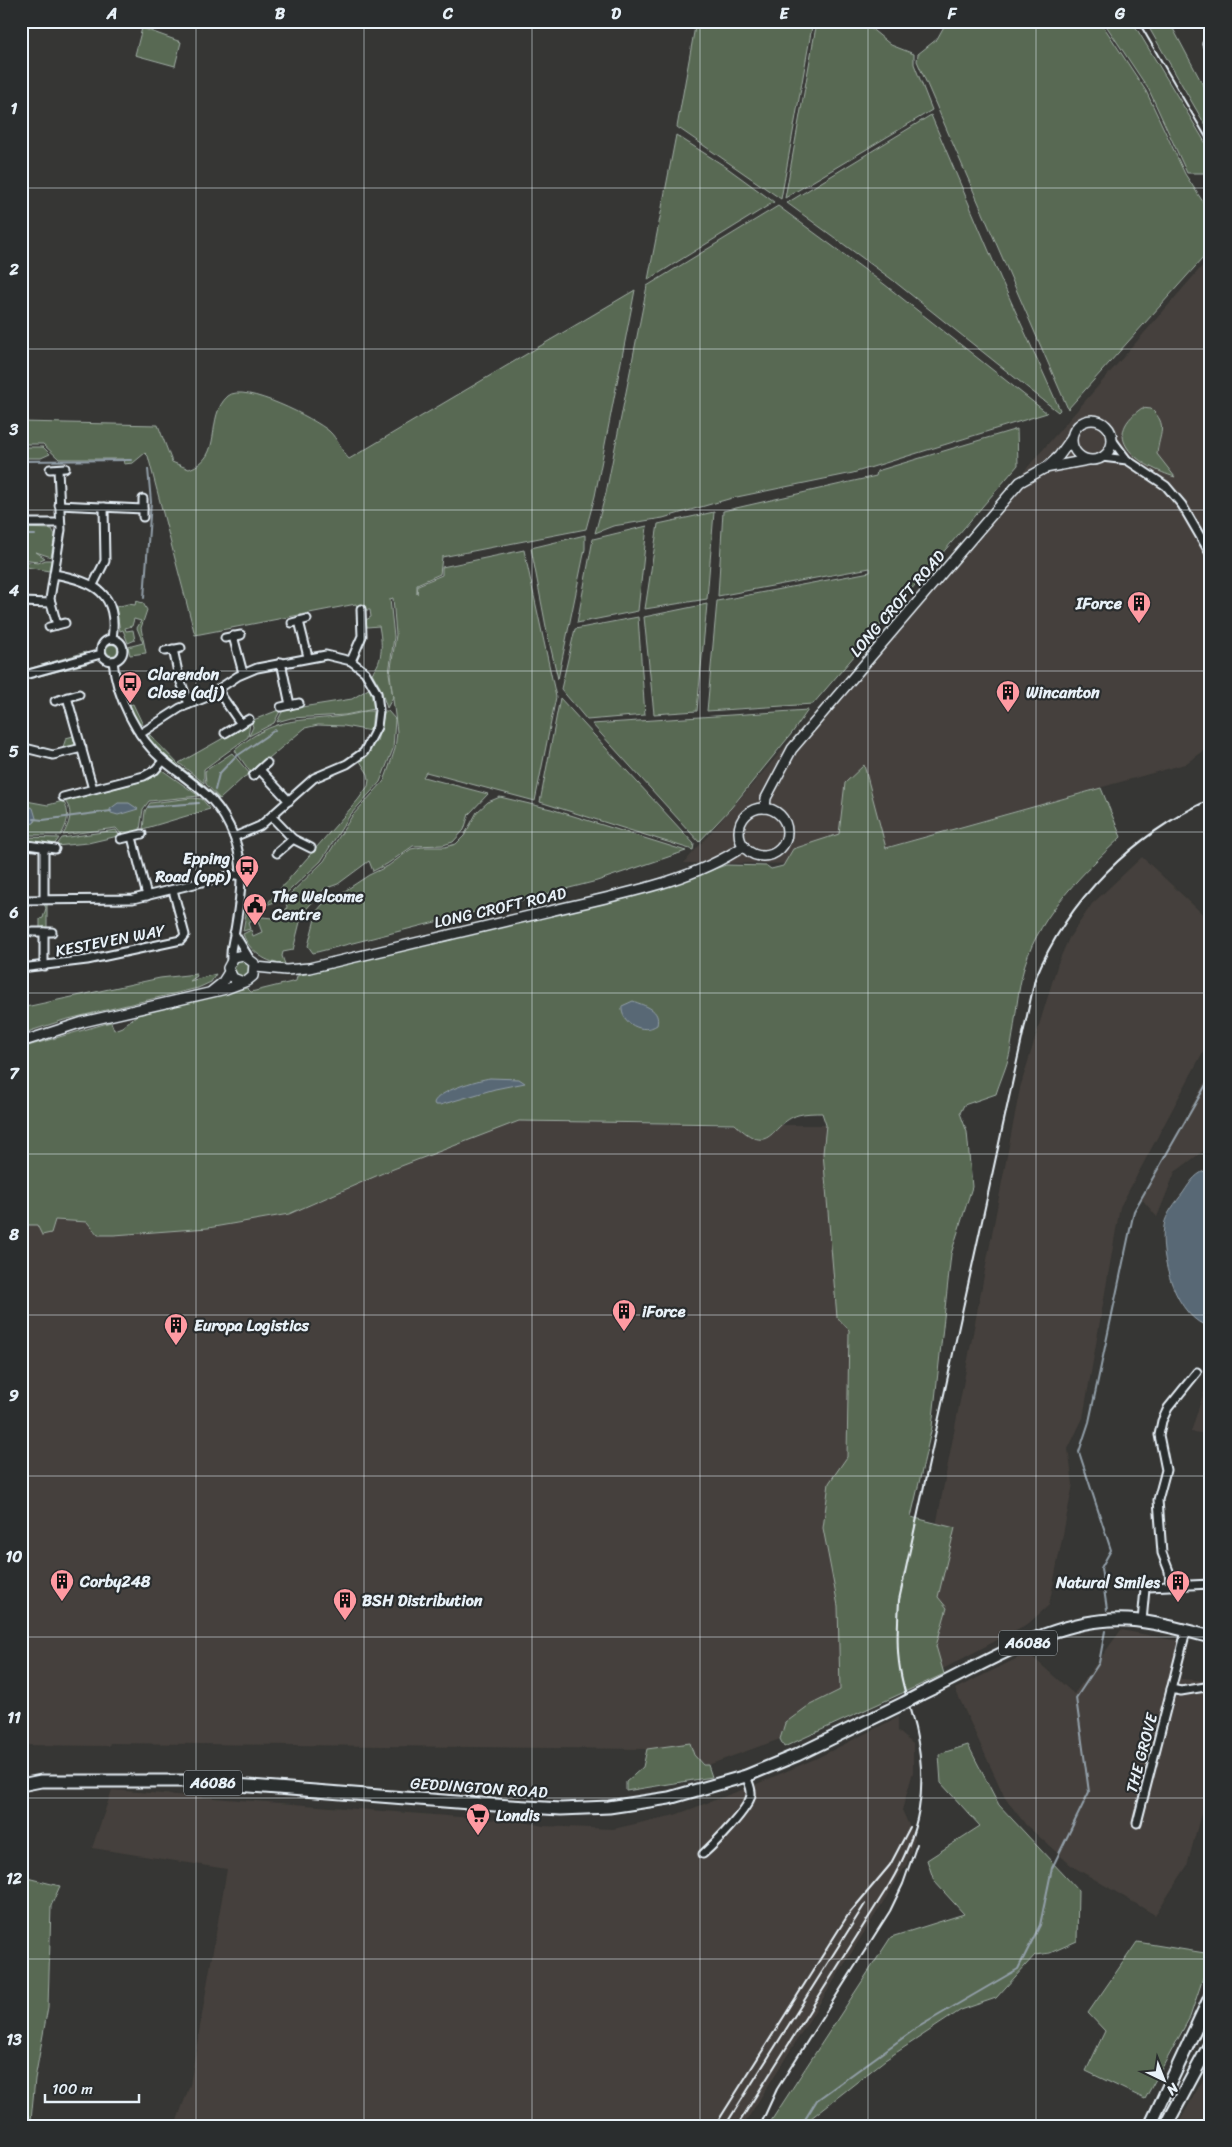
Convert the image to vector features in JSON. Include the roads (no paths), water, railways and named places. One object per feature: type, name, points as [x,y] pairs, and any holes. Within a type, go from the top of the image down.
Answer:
[{"type":"main road","name":"GEDDINGTON ROAD","points":[[21,1785],[33,1782],[186,1781],[561,1809],[609,1807],[668,1798],[746,1776],[797,1755],[1061,1628],[1099,1620],[1142,1621]]},
{"type":"main road","name":"A6086","points":[[1142,1621],[1211,1637]]},
{"type":"main road","name":"GEDDINGTON ROAD","points":[[21,1778],[33,1782]]},
{"type":"main road","points":[[1150,2126],[1211,1995]]},
{"type":"main road","points":[[1166,2126],[1211,2042]]},
{"type":"street","points":[[1046,468],[1059,456],[1079,426],[1089,421],[1096,421],[1106,425],[1113,441],[1127,460],[1166,486],[1182,505],[1211,555]]},
{"type":"street","points":[[1072,438],[1075,451],[1088,460],[1102,457],[1127,460]]},
{"type":"street","points":[[1102,457],[1111,448],[1113,441]]},
{"type":"street","name":"LONG CROFT ROAD","points":[[766,808],[766,798],[792,749],[1020,482],[1046,468],[1088,460]]},
{"type":"street","points":[[49,627],[61,624],[51,603],[60,523],[58,469]]},
{"type":"street","points":[[59,505],[104,507],[143,513],[143,499]]},
{"type":"street","points":[[93,585],[105,561],[104,507]]},
{"type":"street","points":[[21,523],[60,523]]},
{"type":"street","points":[[54,574],[79,579],[93,585],[105,597],[112,610],[114,621],[112,639]]},
{"type":"street","points":[[21,602],[51,603]]},
{"type":"street","points":[[351,661],[362,636],[364,613]]},
{"type":"street","points":[[300,621],[308,657]]},
{"type":"street","points":[[241,634],[229,637],[243,673]]},
{"type":"street","points":[[101,654],[103,644],[112,639]]},
{"type":"street","points":[[101,654],[107,660],[113,661],[120,658],[122,648],[118,642],[112,639]]},
{"type":"street","points":[[173,649],[179,678],[189,704]]},
{"type":"street","points":[[21,676],[101,654]]},
{"type":"street","points":[[140,734],[189,704],[218,691],[243,673],[281,662],[332,655],[351,661],[365,672],[377,692],[379,710],[377,726],[364,752],[347,764],[314,778],[260,826],[234,837]]},
{"type":"street","points":[[113,661],[124,699],[140,734],[163,761],[209,796],[224,816],[234,837],[242,875],[242,894],[230,945],[231,960],[229,972],[222,984],[212,991]]},
{"type":"street","points":[[281,662],[290,705]]},
{"type":"street","points":[[218,691],[241,724]]},
{"type":"street","points":[[54,701],[79,694]]},
{"type":"street","points":[[67,697],[93,789]]},
{"type":"street","points":[[282,707],[299,703]]},
{"type":"street","points":[[225,733],[249,719]]},
{"type":"street","points":[[21,746],[53,755],[82,748]]},
{"type":"street","points":[[63,797],[144,776],[155,770],[163,761]]},
{"type":"street","points":[[254,776],[267,763]]},
{"type":"street","points":[[260,770],[289,801]]},
{"type":"street","points":[[766,808],[778,813],[786,824],[786,838],[783,845],[773,854],[764,856],[749,852],[744,846],[739,831],[740,824],[750,812],[766,808]]},
{"type":"street","points":[[272,817],[293,839],[311,848]]},
{"type":"street","points":[[121,839],[142,834]]},
{"type":"street","points":[[132,837],[147,896]]},
{"type":"street","points":[[277,853],[293,839]]},
{"type":"street","points":[[21,844],[44,849],[55,849]]},
{"type":"street","name":"LONG CROFT ROAD","points":[[256,967],[286,970],[309,968],[615,895],[674,879],[723,860],[744,846]]},
{"type":"street","points":[[44,849],[44,900]]},
{"type":"street","points":[[21,900],[133,899],[231,875],[242,875]]},
{"type":"street","name":"KESTEVEN WAY","points":[[21,968],[122,954],[183,939],[185,935],[173,890]]},
{"type":"street","points":[[33,932],[52,932]]},
{"type":"street","points":[[44,932],[44,966]]},
{"type":"street","points":[[21,1042],[83,1022],[226,989],[243,982],[253,976],[256,967],[234,933]]},
{"type":"street","points":[[231,960],[238,955],[248,956]]},
{"type":"street","points":[[229,972],[236,980],[243,982]]},
{"type":"street","points":[[1170,1584],[1169,1571],[1162,1553],[1158,1500],[1166,1470],[1160,1434],[1168,1408],[1198,1372]]},
{"type":"street","points":[[1142,1621],[1148,1586],[1211,1584]]},
{"type":"street","name":"THE GROVE","points":[[1137,1823],[1186,1631]]},
{"type":"street","points":[[1171,1690],[1181,1691],[1211,1686]]},
{"type":"street","points":[[703,1854],[720,1839],[749,1802],[751,1788],[746,1776]]},
{"type":"water","points":[[118,803],[129,803],[138,809],[118,815],[111,813],[110,809]]},
{"type":"water","points":[[21,804],[33,808],[36,818],[34,823],[21,825]]},
{"type":"water","points":[[633,1001],[651,1009],[657,1015],[657,1025],[645,1029],[639,1028],[625,1018],[622,1006]]},
{"type":"water","points":[[490,1078],[519,1079],[525,1083],[495,1089],[440,1105],[435,1105],[434,1103],[442,1094],[450,1090]]},
{"type":"water","points":[[1211,1169],[1211,1327],[1199,1322],[1188,1313],[1179,1300],[1167,1270],[1163,1239],[1166,1217],[1171,1209],[1194,1178],[1201,1172]]},
{"type":"waterway","points":[[21,461],[131,460]]},
{"type":"waterway","points":[[144,598],[151,502],[148,469]]},
{"type":"waterway","points":[[21,535],[35,535]]},
{"type":"waterway","points":[[215,790],[219,774],[234,758],[275,730]]},
{"type":"waterway","points":[[148,807],[199,803]]},
{"type":"waterway","points":[[34,819],[43,820],[111,811]]},
{"type":"waterway","points":[[1107,1610],[1101,1568],[1111,1550],[1079,1452],[1089,1422],[1134,1211],[1211,1076]]},
{"type":"waterway","points":[[801,2126],[817,2100],[915,2029],[1018,1969],[1040,1925],[1052,1868],[1089,1792],[1076,1698],[1099,1663],[1105,1631]]},
{"type":"railway","points":[[1138,21],[1211,146]]},
{"type":"railway","points":[[737,2126],[889,1885],[900,1866],[915,1828],[919,1810],[921,1771],[915,1728],[903,1684],[899,1660],[899,1600],[1035,979],[1065,922],[1106,872],[1155,831],[1211,799]]},
{"type":"railway","points":[[715,2126],[848,1915],[890,1865],[910,1827]]},
{"type":"railway","points":[[760,2126],[777,2089],[890,1911],[903,1884],[917,1844]]},
{"type":"railway","points":[[725,2126],[865,1904]]},
{"type":"place","name":"IForce","points":[[1139,624]]},
{"type":"place","name":"Clarendon Close (adj)","points":[[130,704]]},
{"type":"place","name":"Wincanton","points":[[1008,713]]},
{"type":"place","name":"Epping Road (opp)","points":[[247,888]]},
{"type":"place","name":"The Welcome Centre","points":[[255,926]]},
{"type":"place","name":"iForce","points":[[624,1332]]},
{"type":"place","name":"Europa Logistics","points":[[176,1346]]},
{"type":"place","name":"Corby248","points":[[62,1602]]},
{"type":"place","name":"Natural Smiles","points":[[1178,1603]]},
{"type":"place","name":"BSH Distribution","points":[[345,1621]]},
{"type":"place","name":"Londis","points":[[478,1836]]}]
